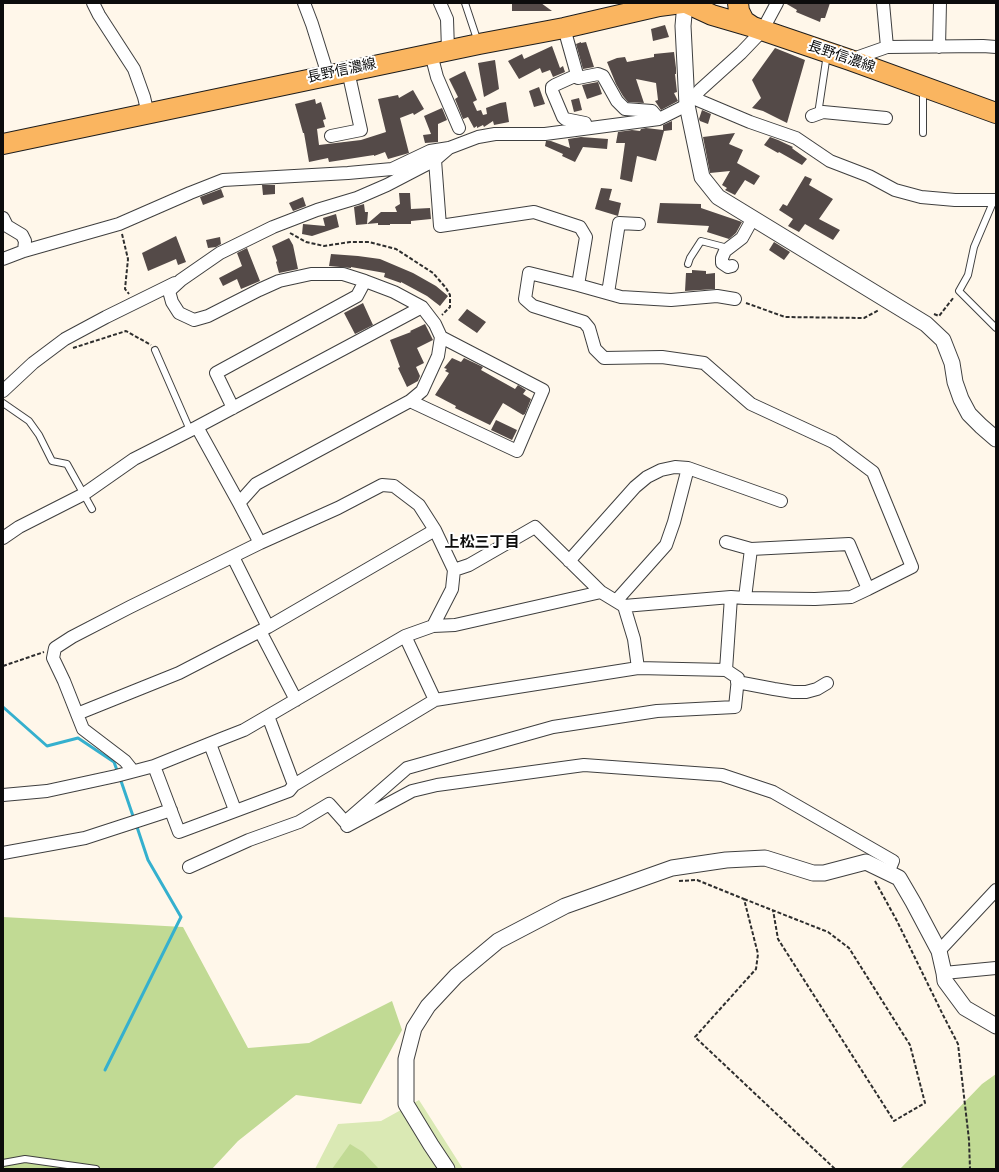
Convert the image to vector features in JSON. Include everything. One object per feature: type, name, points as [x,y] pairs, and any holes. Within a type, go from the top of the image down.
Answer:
[{"type":"main road","name":"長野信濃線","points":[[3,144],[439,52],[564,28],[659,6],[684,3],[712,15],[850,60],[996,113]]},
{"type":"main road","points":[[738,3],[739,11],[744,21],[757,29]]},
{"type":"street","points":[[93,3],[99,15],[134,69],[144,97],[148,114]]},
{"type":"street","points":[[304,3],[328,75]]},
{"type":"street","points":[[440,3],[447,20],[439,52],[437,77],[459,128]]},
{"type":"street","points":[[684,3],[683,26],[690,101],[702,177],[718,197],[926,324],[942,340],[952,363],[955,382],[961,399],[969,414],[996,439]]},
{"type":"street","points":[[3,260],[24,251],[119,224],[223,180],[392,169],[430,151],[449,148],[478,137],[495,134],[545,134],[659,119],[690,101],[741,53],[777,3]]},
{"type":"street","points":[[882,3],[887,47]]},
{"type":"street","points":[[940,3],[940,47]]},
{"type":"street","points":[[564,28],[578,76]]},
{"type":"street","points":[[850,60],[887,47],[996,47]]},
{"type":"street","points":[[331,136],[361,130],[348,71]]},
{"type":"street","points":[[586,128],[585,123],[565,119],[563,117],[552,91],[552,87],[578,76],[578,78],[598,74],[603,76],[617,101],[625,109],[652,111],[659,119]]},
{"type":"street","points":[[690,101],[796,138],[830,161],[869,176],[894,190],[921,197],[955,200],[995,200]]},
{"type":"street","points":[[815,115],[823,112],[886,118]]},
{"type":"street","points":[[239,503],[256,484],[410,401],[422,391],[438,356],[441,337],[435,324],[422,307],[394,292],[343,274],[311,274],[279,281],[258,290],[208,316],[194,320],[179,313],[172,302],[169,291],[181,280],[220,253],[281,224],[317,210],[357,198],[435,160],[449,148]]},
{"type":"street","points":[[435,160],[440,226],[534,212],[580,228],[586,237],[578,285]]},
{"type":"street","points":[[3,218],[7,226],[22,235],[25,241],[24,251]]},
{"type":"street","points":[[732,266],[728,267],[722,263],[722,258],[725,251],[742,238],[753,218]]},
{"type":"street","points":[[608,293],[619,223],[639,224]]},
{"type":"street","points":[[454,570],[469,565],[535,527],[601,592],[620,603],[731,597],[815,599],[851,597],[912,567],[874,472],[833,442],[751,404],[704,362],[662,357],[604,358],[595,349],[589,328],[584,322],[533,306],[525,299],[529,273],[620,297],[671,300],[717,296],[735,299]]},
{"type":"street","points":[[3,391],[32,363],[65,339],[106,316],[181,280]]},
{"type":"street","points":[[234,408],[216,373],[357,296],[365,281]]},
{"type":"street","points":[[3,538],[18,527],[84,494],[134,459],[234,408],[422,307]]},
{"type":"street","points":[[410,401],[517,451],[543,390],[441,337]]},
{"type":"street","points":[[194,429],[239,503],[260,543]]},
{"type":"street","points":[[569,561],[635,487],[647,477],[660,470],[675,467],[688,468],[781,501]]},
{"type":"street","points":[[620,603],[666,545],[674,522],[688,468]]},
{"type":"street","points":[[133,771],[125,761],[84,729],[53,658],[55,648],[72,637],[130,607],[260,543],[338,508],[382,485],[394,486],[420,505],[435,530],[454,570],[452,589],[433,626]]},
{"type":"street","points":[[77,714],[179,673],[264,629],[435,530]]},
{"type":"street","points":[[726,542],[751,548],[849,544],[868,589]]},
{"type":"street","points":[[745,598],[751,548]]},
{"type":"street","points":[[233,557],[296,700]]},
{"type":"street","points":[[3,795],[46,791],[116,776],[154,766],[210,744],[244,730],[405,636],[433,626],[455,625],[601,592]]},
{"type":"street","points":[[726,670],[731,597]]},
{"type":"street","points":[[620,603],[634,639],[638,668]]},
{"type":"street","points":[[405,636],[435,700]]},
{"type":"street","points":[[154,766],[179,832],[289,791],[294,785],[435,700],[638,668],[726,670],[738,678],[735,707],[657,711],[552,727],[407,768],[344,822]]},
{"type":"street","points":[[737,682],[793,692],[806,692],[817,689],[827,683]]},
{"type":"street","points":[[268,716],[294,785]]},
{"type":"street","points":[[210,744],[235,810]]},
{"type":"street","points":[[189,867],[249,840],[299,822],[329,804],[347,826],[412,791],[437,785],[584,765],[722,774],[773,792],[893,861],[888,873]]},
{"type":"street","points":[[3,854],[85,838],[171,810]]},
{"type":"street","points":[[447,1169],[406,1104],[406,1059],[414,1028],[428,1006],[456,976],[498,940],[566,906],[672,868],[726,860],[765,858],[813,873],[824,873],[866,862],[899,878],[939,952],[945,981],[965,1008],[996,1026]]},
{"type":"street","points":[[939,952],[996,890]]},
{"type":"street","points":[[944,973],[996,968]]},
{"type":"lane","points":[[465,3],[479,44]]},
{"type":"lane","points":[[815,115],[828,53]]},
{"type":"lane","points":[[923,87],[923,133]]},
{"type":"lane","points":[[995,200],[974,247],[968,275],[959,291],[996,328]]},
{"type":"lane","points":[[688,264],[690,258],[701,241],[730,248]]},
{"type":"lane","points":[[155,350],[194,429]]},
{"type":"lane","points":[[3,402],[29,420],[39,435],[52,461],[67,464],[92,510]]},
{"type":"lane","points":[[3,1162],[25,1159],[96,1169]]},
{"type":"path","points":[[119,224],[128,259],[126,289],[130,294]]},
{"type":"path","points":[[281,224],[291,234],[306,242],[324,246],[350,242],[369,242],[396,249],[433,273],[450,295],[450,307],[435,324]]},
{"type":"path","points":[[933,313],[939,316],[959,291]]},
{"type":"path","points":[[735,299],[785,317],[864,318],[892,303]]},
{"type":"path","points":[[51,349],[56,354],[126,331],[153,346],[155,350]]},
{"type":"path","points":[[3,666],[43,652],[54,654]]},
{"type":"path","points":[[866,862],[958,1044],[969,1140],[970,1169]]},
{"type":"path","points":[[672,868],[675,881],[696,880],[773,910],[828,932],[849,948],[910,1045],[925,1103],[894,1121],[778,939],[773,910]]},
{"type":"path","points":[[744,899],[758,954],[756,969],[695,1037],[835,1169]]},
{"type":"green space","points":[[3,917],[183,927],[248,1048],[309,1043],[392,1001],[402,1030],[361,1104],[296,1095],[238,1141],[212,1169],[3,1169]]},
{"type":"green space","points":[[996,1074],[996,1169],[900,1169],[982,1084]]},
{"type":"green space","points":[[419,1100],[463,1169],[315,1169],[338,1124],[381,1121]]},
{"type":"green space","points":[[350,1144],[363,1152],[379,1169],[332,1169]]},
{"type":"building","points":[[512,3],[541,3],[552,11],[512,11]]},
{"type":"building","points":[[785,3],[830,3],[825,18],[821,18],[820,22],[796,12],[797,10]]},
{"type":"building","points":[[665,25],[669,37],[653,41],[651,29]]},
{"type":"building","points":[[586,42],[594,67],[583,69],[576,44]]},
{"type":"building","points":[[552,46],[560,68],[563,66],[565,72],[553,77],[550,70],[542,73],[540,68],[519,79],[508,61],[522,54],[524,59]]},
{"type":"building","points":[[775,48],[805,60],[787,123],[763,111],[752,108],[761,98],[752,80]]},
{"type":"building","points":[[674,52],[677,92],[674,93],[678,101],[661,110],[655,101],[658,100],[656,83],[636,79],[644,103],[628,102],[616,84],[607,62],[625,57],[627,62],[654,57],[654,54]]},
{"type":"building","points":[[495,60],[499,89],[484,97],[478,63]]},
{"type":"building","points":[[465,71],[477,100],[473,102],[477,111],[481,110],[483,115],[487,114],[486,108],[506,102],[509,122],[494,125],[493,121],[484,127],[483,125],[474,128],[468,117],[463,119],[455,99],[458,97],[449,79]]},
{"type":"building","points":[[598,82],[602,94],[587,99],[582,85]]},
{"type":"building","points":[[539,87],[545,104],[534,107],[529,91]]},
{"type":"building","points":[[413,90],[424,109],[414,115],[413,113],[400,118],[409,153],[388,159],[385,152],[374,156],[329,162],[328,158],[309,162],[304,133],[295,104],[315,99],[316,104],[321,102],[326,119],[323,120],[325,127],[317,129],[319,145],[361,140],[386,132],[378,99],[398,95],[399,98]]},
{"type":"building","points":[[579,98],[582,110],[574,112],[571,100]]},
{"type":"building","points":[[442,108],[447,120],[438,124],[438,142],[425,143],[423,135],[431,134],[424,116]]},
{"type":"building","points":[[702,110],[711,114],[708,124],[700,121],[699,119]]},
{"type":"building","points":[[672,121],[672,130],[664,131],[656,161],[637,156],[632,182],[620,179],[625,143],[616,143],[618,132],[632,130],[640,131],[641,129],[646,128],[663,130],[663,125]]},
{"type":"building","points":[[735,133],[729,144],[743,150],[737,163],[760,176],[754,185],[745,180],[735,195],[725,190],[727,188],[722,185],[730,171],[710,173],[703,137]]},
{"type":"building","points":[[581,137],[608,139],[607,149],[583,147],[575,162],[562,156],[563,154],[545,146],[546,141],[551,141],[570,148],[568,139]]},
{"type":"building","points":[[770,137],[793,147],[793,149],[807,159],[802,165],[764,145]]},
{"type":"building","points":[[805,176],[812,179],[809,185],[833,199],[819,219],[840,230],[833,240],[805,224],[799,232],[788,226],[793,219],[779,210],[783,204],[787,206]]},
{"type":"building","points":[[262,185],[275,185],[275,194],[263,195]]},
{"type":"building","points":[[601,188],[612,189],[609,200],[621,203],[618,216],[595,209]]},
{"type":"building","points":[[221,189],[224,197],[203,205],[200,197]]},
{"type":"building","points":[[399,193],[410,193],[411,209],[430,208],[431,219],[411,221],[411,224],[367,224],[381,212],[397,212],[395,207],[400,204]]},
{"type":"building","points":[[303,197],[306,206],[293,211],[289,203]]},
{"type":"building","points":[[660,203],[701,204],[701,208],[742,222],[736,233],[729,239],[707,232],[709,226],[657,223]]},
{"type":"building","points":[[364,204],[365,212],[368,212],[367,224],[356,225],[354,207]]},
{"type":"building","points":[[336,214],[339,227],[312,236],[302,234],[303,224],[325,226],[323,218]]},
{"type":"building","points":[[176,236],[186,262],[178,265],[176,259],[148,271],[142,253]]},
{"type":"building","points":[[220,237],[221,244],[216,247],[208,248],[206,240]]},
{"type":"building","points":[[289,238],[293,245],[298,269],[279,273],[272,246]]},
{"type":"building","points":[[774,242],[790,252],[784,260],[769,250]]},
{"type":"building","points":[[247,248],[260,281],[241,289],[237,279],[223,286],[219,278],[242,266],[237,253]]},
{"type":"building","points":[[331,254],[380,259],[413,273],[436,286],[448,296],[440,306],[427,296],[401,282],[384,277],[385,273],[351,267],[329,266]]},
{"type":"building","points":[[692,270],[706,271],[706,274],[715,273],[715,289],[685,291],[686,273],[692,273]]},
{"type":"building","points":[[363,303],[373,325],[355,334],[344,313]]},
{"type":"building","points":[[467,309],[486,322],[477,333],[458,320]]},
{"type":"building","points":[[425,324],[433,340],[417,348],[424,363],[416,367],[420,376],[418,381],[407,387],[398,368],[400,367],[390,340],[411,332],[410,331]]},
{"type":"building","points":[[452,358],[461,362],[464,358],[483,367],[481,370],[515,389],[518,385],[526,390],[523,394],[531,399],[525,414],[523,415],[503,403],[490,425],[455,408],[456,406],[435,395],[449,373],[445,371],[447,369],[444,368]]},
{"type":"building","points":[[496,420],[517,430],[512,440],[491,430]]},
{"type":"waterway","points":[[3,707],[47,746],[78,738],[114,762],[118,773]]},
{"type":"waterway","points":[[120,778],[134,819]]},
{"type":"waterway","points":[[105,1070],[181,917],[148,860],[136,824]]},
{"type":"district","name":"上松三丁目","points":[[482,544]]}]
